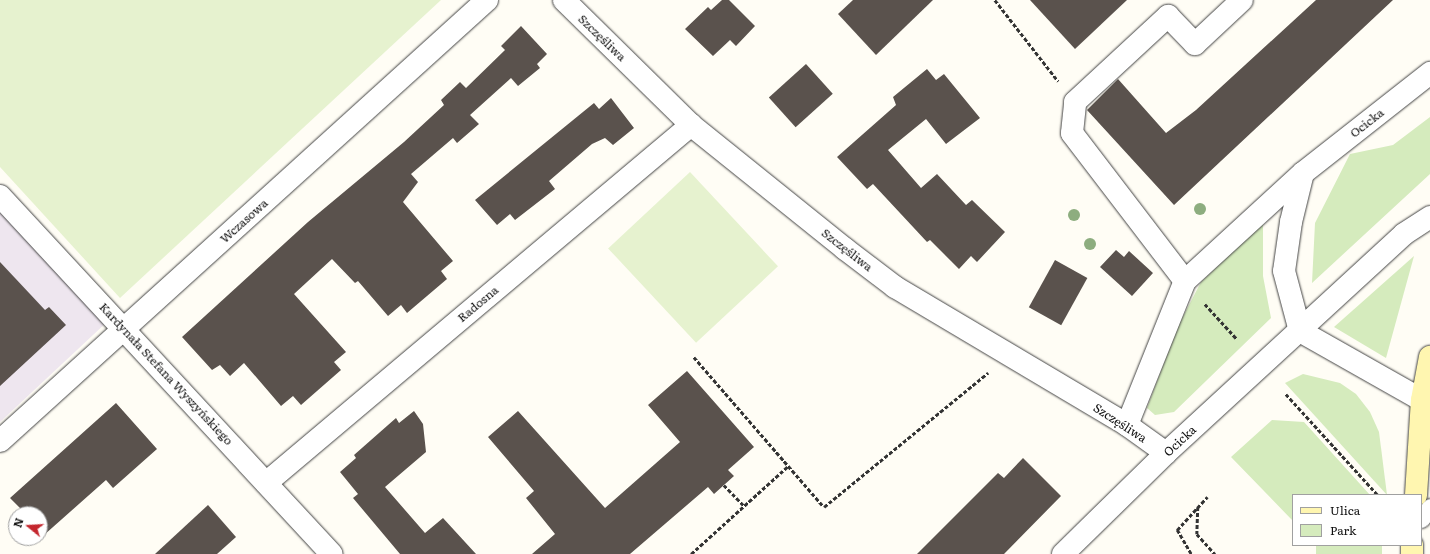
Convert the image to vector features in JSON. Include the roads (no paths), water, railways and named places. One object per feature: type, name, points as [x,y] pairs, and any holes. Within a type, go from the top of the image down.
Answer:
[{"type":"main road","points":[[1416,494],[1430,357]]},
{"type":"street","name":"Wczasowa","points":[[0,441],[487,0]]},
{"type":"street","name":"Szczęśliwa","points":[[564,0],[691,125],[895,287],[1127,425],[1166,453]]},
{"type":"street","points":[[1185,281],[1072,133],[1075,102],[1168,16],[1195,44],[1242,0]]},
{"type":"street","name":"Ocicka","points":[[1127,425],[1185,281],[1303,173],[1430,73]]},
{"type":"street","name":"Radosna","points":[[266,483],[691,125]]},
{"type":"street","points":[[1303,173],[1291,222],[1284,270],[1300,331],[1426,399]]},
{"type":"street","name":"Kardynała Stefana Wyszyńskiego","points":[[0,196],[330,554]]},
{"type":"street","name":"Ocicka","points":[[1063,554],[1166,453],[1404,234],[1430,216]]},
{"type":"lane","points":[[1422,518],[1430,507]]}]
